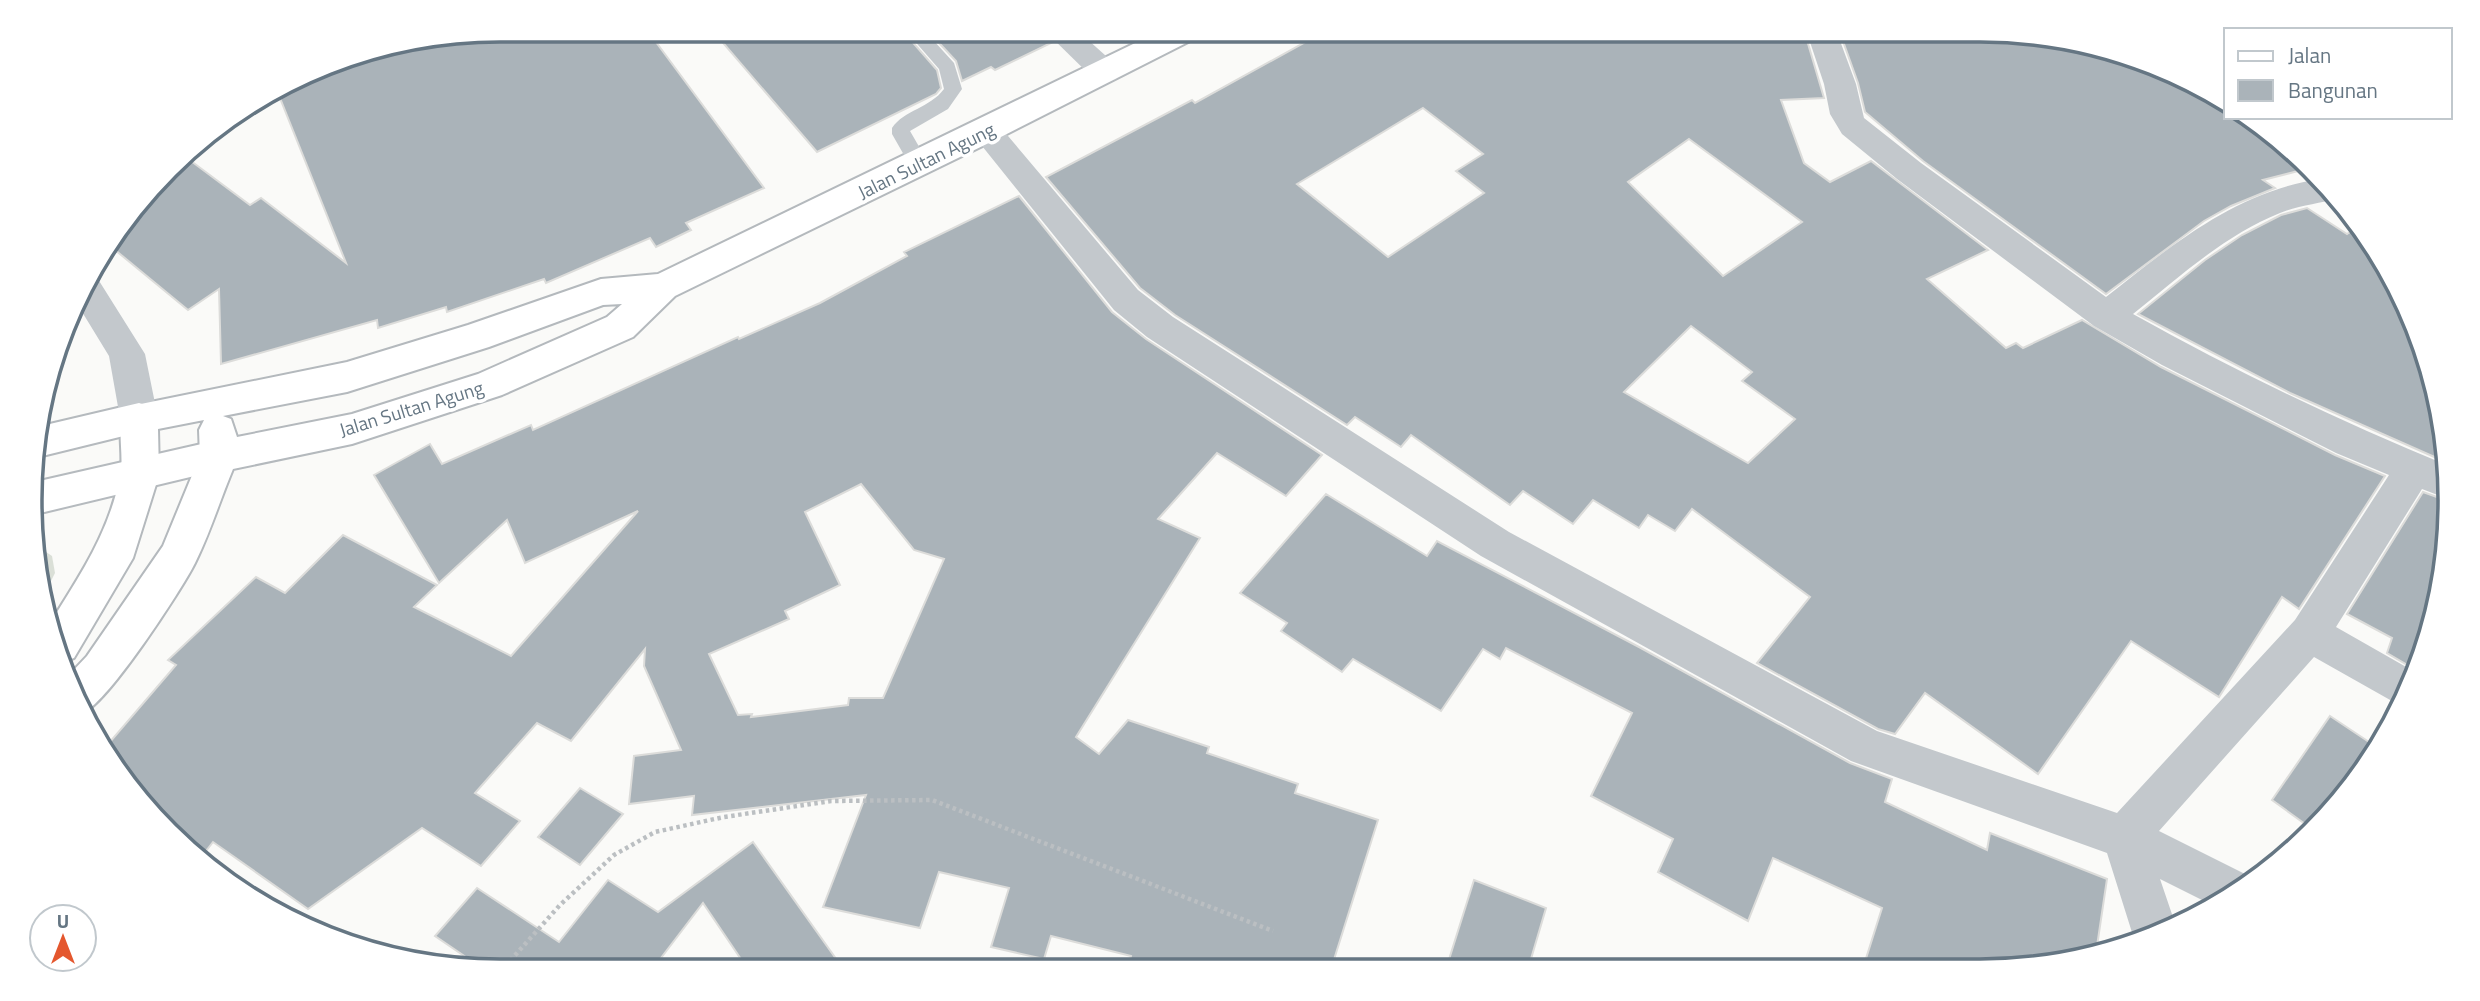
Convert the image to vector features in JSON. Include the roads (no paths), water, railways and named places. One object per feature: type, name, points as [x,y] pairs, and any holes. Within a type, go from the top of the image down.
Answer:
[{"type":"main road","name":"Jalan Sultan Agung","points":[[42,497],[352,429],[489,385],[620,327],[663,288],[1164,42]]},
{"type":"main road","name":"Jalan Sultan Agung","points":[[46,440],[218,401],[347,377],[476,337],[601,292],[663,288]]},
{"type":"main road","points":[[83,689],[102,669],[179,555],[219,456],[218,401]]},
{"type":"main road","points":[[63,638],[113,558],[139,475],[139,418]]},
{"type":"street","points":[[1072,42],[1105,72]]},
{"type":"street","points":[[1825,42],[1840,85],[1846,114],[1853,126],[1920,179],[2106,316],[2259,398],[2349,442],[2432,475],[2309,633],[2124,837]]},
{"type":"street","points":[[986,131],[1126,300],[1160,327],[1495,544],[1866,747],[2124,837],[2225,888]]},
{"type":"street","points":[[2106,316],[2222,227],[2294,195],[2318,191]]},
{"type":"street","points":[[90,295],[127,354],[139,418]]},
{"type":"street","points":[[2309,633],[2399,685]]},
{"type":"street","points":[[2124,837],[2153,925]]},
{"type":"lane","points":[[919,164],[901,134],[901,128],[931,114],[945,103],[953,89],[948,67],[925,42]]}]
